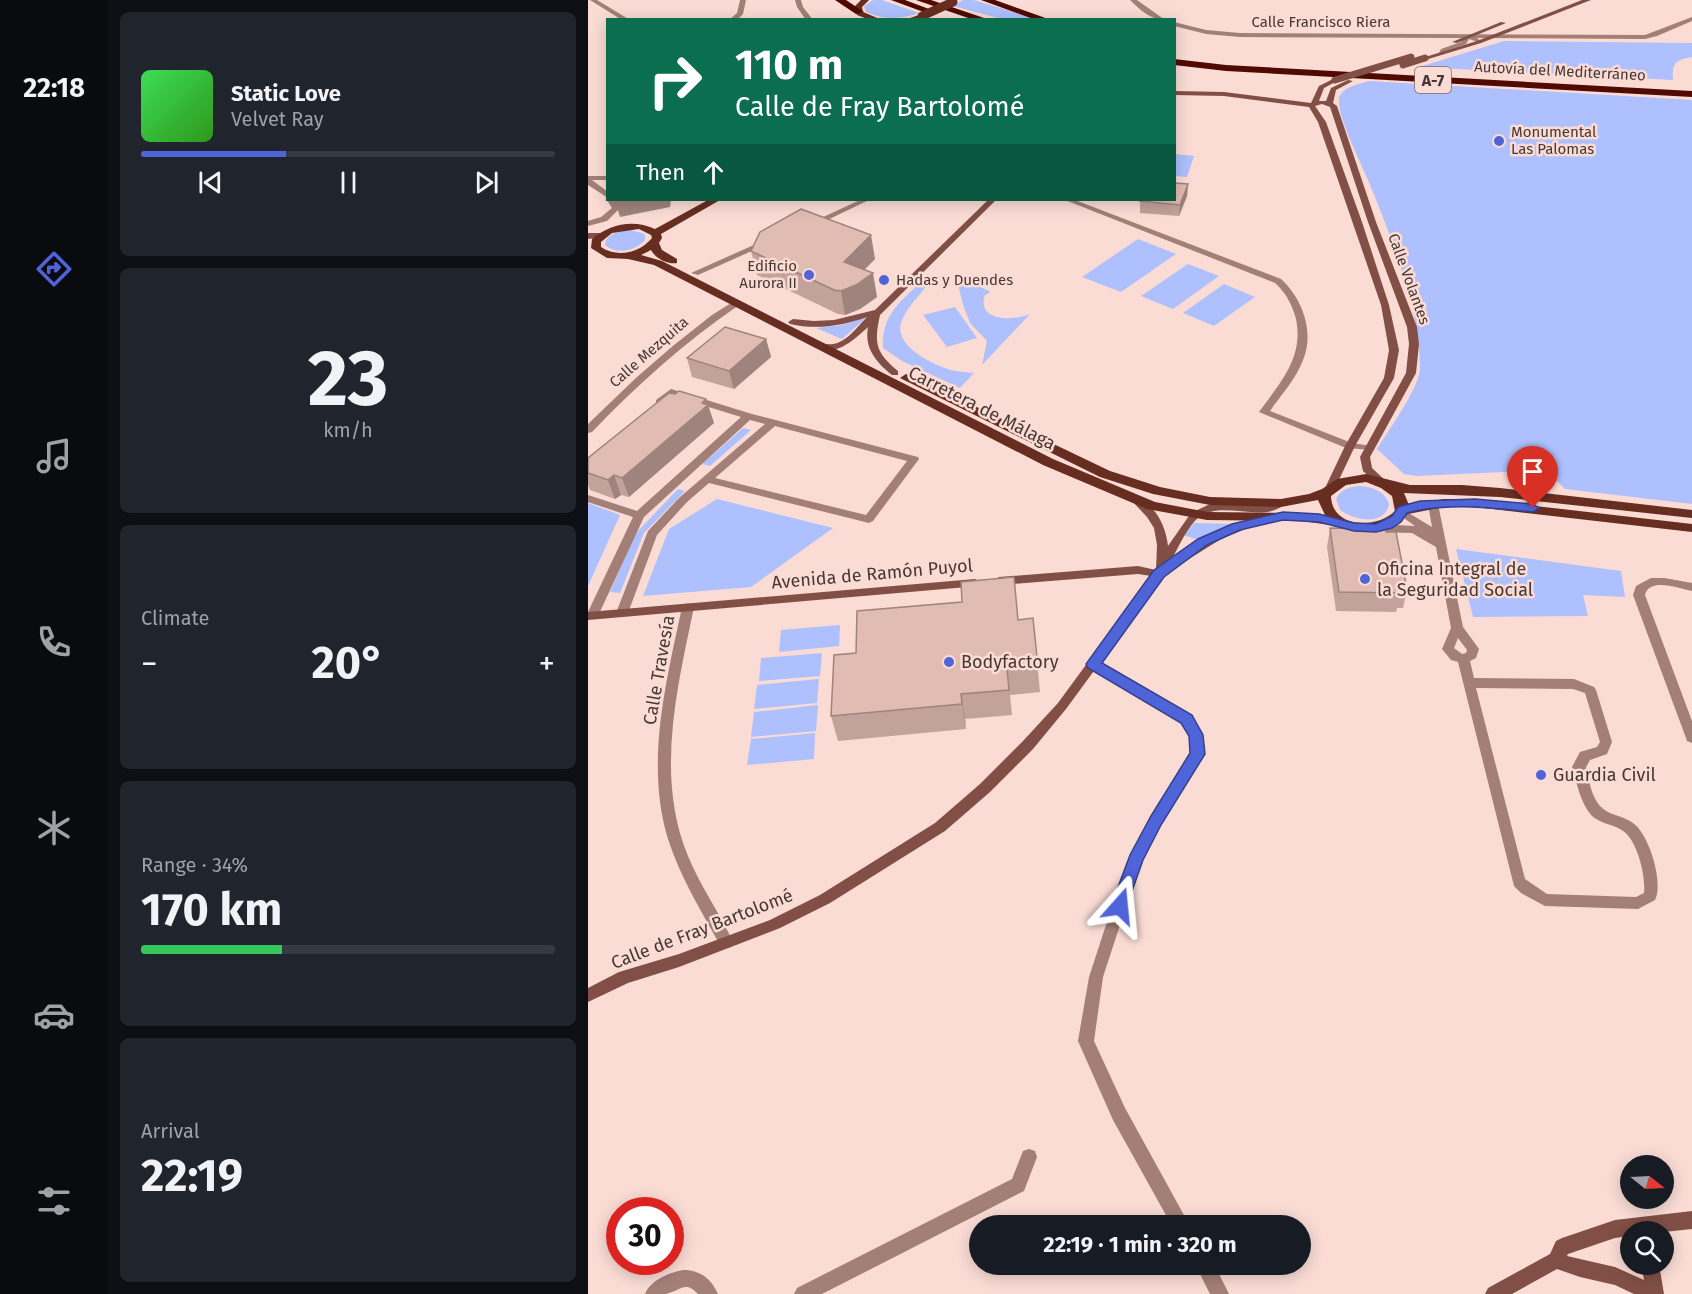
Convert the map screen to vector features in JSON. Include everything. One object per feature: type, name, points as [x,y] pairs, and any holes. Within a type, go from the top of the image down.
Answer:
[{"type":"highway","points":[[840,0],[858,15]]},
{"type":"highway","points":[[896,0],[949,18]]},
{"type":"highway","points":[[921,0],[980,18]]},
{"type":"highway","points":[[986,0],[1041,18]]},
{"type":"highway","name":"Autovía del Mediterráneo","points":[[1176,59],[1692,86]]},
{"type":"highway","name":"Autovía del Mediterráneo","points":[[1176,59],[1271,71],[1692,95]]},
{"type":"main road","points":[[858,15],[858,7],[865,0]]},
{"type":"main road","points":[[915,18],[954,1]]},
{"type":"main road","points":[[592,247],[602,235],[619,227],[640,226],[695,201]]},
{"type":"main road","points":[[627,255],[647,249],[662,227],[713,201]]},
{"type":"main road","name":"Carretera de Málaga","points":[[640,226],[655,238],[657,252],[694,273],[1094,470],[1127,483],[1210,501],[1304,500],[1329,489]]},
{"type":"main road","name":"Carretera de Málaga","points":[[592,247],[607,255],[627,255],[658,263],[1056,466],[1136,500],[1168,510],[1195,514],[1283,516],[1341,522]]},
{"type":"main road","points":[[1386,484],[1400,497],[1402,511],[1397,519],[1388,525],[1362,528],[1341,522],[1330,514],[1325,506],[1324,498],[1329,489],[1356,478],[1386,484],[1410,490],[1466,489],[1527,494],[1692,514]]},
{"type":"main road","points":[[1402,511],[1433,504],[1475,503],[1692,528]]},
{"type":"street","points":[[593,0],[624,18]]},
{"type":"street","points":[[735,18],[740,14],[743,0]]},
{"type":"street","points":[[798,0],[808,18]]},
{"type":"street","points":[[1133,0],[1159,18]]},
{"type":"street","name":"Calle Francisco Riera","points":[[1331,106],[1333,89],[1350,81],[1479,42],[1587,0]]},
{"type":"street","points":[[1468,36],[1645,37],[1692,19]]},
{"type":"street","points":[[1530,21],[1528,25],[1531,29],[1553,38]]},
{"type":"street","name":"Calle Francisco Riera","points":[[1313,106],[1321,87],[1335,80],[1411,57],[1506,22]]},
{"type":"street","name":"Calle Francisco Riera","points":[[1176,24],[1206,32],[1240,35],[1468,36],[1479,42]]},
{"type":"street","name":"Calle Francisco Riera","points":[[1442,53],[1443,50],[1464,43],[1468,36]]},
{"type":"street","points":[[1176,93],[1224,94],[1313,106],[1325,112],[1331,106]]},
{"type":"street","name":"Calle Volantes","points":[[1313,106],[1322,122],[1361,234],[1389,324],[1394,350],[1389,378],[1350,446],[1329,489]]},
{"type":"street","name":"Calle Volantes","points":[[1331,106],[1352,157],[1412,327],[1413,366],[1407,384],[1368,448]]},
{"type":"street","points":[[588,180],[606,178]]},
{"type":"street","points":[[588,180],[606,194]]},
{"type":"street","points":[[588,224],[612,214],[616,208],[612,201]]},
{"type":"street","points":[[802,228],[863,201]]},
{"type":"street","points":[[819,346],[841,346],[991,201]]},
{"type":"street","points":[[1072,201],[1208,253],[1286,286],[1292,294],[1300,321],[1301,353],[1264,412],[1350,446],[1368,448],[1365,457],[1367,468],[1386,484]]},
{"type":"street","points":[[1361,234],[1377,233]]},
{"type":"street","points":[[588,236],[602,235]]},
{"type":"street","points":[[694,273],[780,237]]},
{"type":"street","name":"Calle Mezquita","points":[[588,430],[635,381],[704,325],[736,303]]},
{"type":"street","points":[[793,322],[813,326],[830,325],[844,323],[877,311]]},
{"type":"street","points":[[877,311],[870,329],[871,341],[882,363],[895,373]]},
{"type":"street","points":[[1389,324],[1412,327]]},
{"type":"street","points":[[652,408],[671,392],[772,423],[914,459],[869,519],[706,479]]},
{"type":"street","points":[[590,616],[639,515],[748,416]]},
{"type":"street","points":[[622,613],[652,534],[682,500],[772,423]]},
{"type":"street","points":[[588,498],[639,515]]},
{"type":"street","points":[[1136,500],[1151,511],[1162,532],[1164,549],[1159,574]]},
{"type":"street","points":[[1159,574],[1179,536],[1195,514],[1212,507],[1270,508],[1281,502]]},
{"type":"street","points":[[1433,504],[1457,628],[1473,649],[1472,655],[1463,659],[1452,655],[1448,649],[1457,628]]},
{"type":"street","points":[[1402,511],[1425,526],[1441,545]]},
{"type":"street","points":[[1159,574],[1202,542],[1218,534],[1283,516]]},
{"type":"street","points":[[1376,528],[1414,529],[1441,545]]},
{"type":"street","name":"Avenida de Ramón Puyol","points":[[590,616],[1138,570],[1159,574]]},
{"type":"street","name":"Calle de Fray Bartolomé","points":[[588,995],[624,977],[775,924],[825,899],[940,827],[985,788],[1028,745],[1062,706],[1159,574]]},
{"type":"street","points":[[1691,735],[1639,595],[1640,589],[1648,582],[1692,587]]},
{"type":"street","name":"Calle Travesía","points":[[688,607],[666,725],[665,777],[671,826],[691,877],[726,942]]},
{"type":"street","points":[[1463,659],[1469,683],[1519,882],[1535,896],[1545,900],[1638,903],[1650,896],[1652,883],[1636,833],[1619,822],[1603,816],[1593,808],[1579,767],[1581,759],[1602,750],[1606,742],[1590,690],[1574,684],[1469,683]]},
{"type":"street","points":[[1093,664],[1186,719],[1196,735],[1198,754],[1156,820],[1131,870],[1096,977],[1086,1041],[1119,1114],[1176,1215]]},
{"type":"street","points":[[802,1294],[1018,1185],[1029,1157]]},
{"type":"street","points":[[1674,1225],[1689,1220]]},
{"type":"street","points":[[1494,1294],[1556,1260],[1562,1247],[1615,1229],[1689,1220]]},
{"type":"street","points":[[1556,1260],[1572,1268],[1620,1276],[1637,1284],[1649,1294]]},
{"type":"street","points":[[1210,1275],[1220,1294]]},
{"type":"street","points":[[1652,1275],[1655,1294]]},
{"type":"street","points":[[654,1294],[664,1284],[687,1277],[698,1280],[709,1294]]},
{"type":"shaded area","points":[[873,0],[882,0],[919,13],[892,18],[873,15],[866,12],[864,6]]},
{"type":"shaded area","points":[[963,0],[974,0],[1034,18],[998,18],[953,6]]},
{"type":"shaded area","points":[[1504,41],[1692,43],[1692,57],[1676,63],[1673,80],[1419,67]]},
{"type":"shaded area","points":[[1369,81],[1692,100],[1692,504],[1565,489],[1546,470],[1417,476],[1404,474],[1377,449],[1409,398],[1420,369],[1415,323],[1403,273],[1377,201],[1345,128],[1339,107],[1340,95],[1343,92]]},
{"type":"shaded area","points":[[1176,154],[1194,156],[1187,177],[1176,176]]},
{"type":"shaded area","points":[[630,230],[645,234],[645,240],[636,247],[620,251],[605,245],[611,235]]},
{"type":"shaded area","points":[[1138,239],[1176,254],[1121,292],[1082,277]]},
{"type":"shaded area","points":[[1188,264],[1219,276],[1173,309],[1141,296]]},
{"type":"shaded area","points":[[956,276],[991,292],[985,295],[984,304],[991,315],[1015,318],[1030,314],[982,365],[987,341],[970,323]]},
{"type":"shaded area","points":[[925,278],[930,281],[906,312],[900,331],[909,347],[925,359],[951,370],[974,373],[960,388],[902,361],[883,348],[883,336],[890,316]]},
{"type":"shaded area","points":[[1224,284],[1255,297],[1214,326],[1183,313]]},
{"type":"shaded area","points":[[955,307],[977,338],[947,347],[923,315]]},
{"type":"shaded area","points":[[868,316],[842,339],[816,328],[842,325]]},
{"type":"shaded area","points":[[743,428],[751,430],[710,466],[702,464]]},
{"type":"shaded area","points":[[1359,486],[1373,488],[1387,499],[1389,504],[1381,516],[1375,519],[1360,519],[1340,510],[1336,499],[1340,493]]},
{"type":"shaded area","points":[[678,489],[685,491],[644,533],[620,593],[610,592],[635,534]]},
{"type":"shaded area","points":[[717,499],[833,528],[751,587],[643,596],[669,529]]},
{"type":"shaded area","points":[[588,503],[620,515],[588,586]]},
{"type":"shaded area","points":[[1194,523],[1234,524],[1199,540],[1183,535]]},
{"type":"shaded area","points":[[1456,549],[1621,571],[1625,597],[1583,595],[1588,616],[1473,617]]},
{"type":"shaded area","points":[[840,625],[839,646],[779,652],[781,630]]},
{"type":"shaded area","points":[[822,653],[820,676],[759,681],[761,658]]},
{"type":"shaded area","points":[[819,679],[817,703],[754,709],[757,685]]},
{"type":"shaded area","points":[[818,705],[816,731],[751,737],[754,712]]},
{"type":"shaded area","points":[[815,733],[814,759],[747,765],[751,739]]},
{"type":"building","points":[[1176,183],[1188,184],[1180,205],[1140,201],[1176,201]]},
{"type":"building","points":[[801,209],[871,235],[844,262],[873,273],[856,285],[841,291],[834,290],[751,251],[760,232]]},
{"type":"building","points":[[725,327],[766,339],[729,371],[687,358]]},
{"type":"building","points":[[679,391],[706,399],[702,403],[708,405],[622,478],[614,475],[608,480],[588,473],[588,458],[669,393],[675,394]]},
{"type":"building","name":"Oficina Integral de la Seguridad Social","points":[[1330,528],[1386,529],[1386,532],[1396,532],[1407,589],[1399,589],[1400,593],[1339,592]]},
{"type":"building","name":"Bodyfactory","points":[[1014,577],[1018,620],[1033,618],[1038,667],[1007,669],[1009,690],[961,694],[962,704],[831,716],[834,655],[856,653],[857,611],[962,602],[961,582]]},
{"type":"place","name":"Monumental Las Palomas","points":[[1499,141]]},
{"type":"place","name":"Edificio Aurora II","points":[[809,275]]},
{"type":"place","name":"Hadas y Duendes","points":[[884,280]]},
{"type":"place","name":"Oficina Integral de la Seguridad Social","points":[[1365,579]]},
{"type":"place","name":"Bodyfactory","points":[[949,662]]},
{"type":"place","name":"Guardia Civil","points":[[1541,775]]},
{"type":"route","points":[[1120,906],[1135,860],[1156,820],[1198,754],[1196,735],[1186,719],[1093,664],[1159,574],[1202,542],[1218,534],[1283,516],[1319,518],[1354,527],[1376,528],[1388,525],[1397,519],[1403,510],[1420,505],[1475,503],[1533,508]]}]
